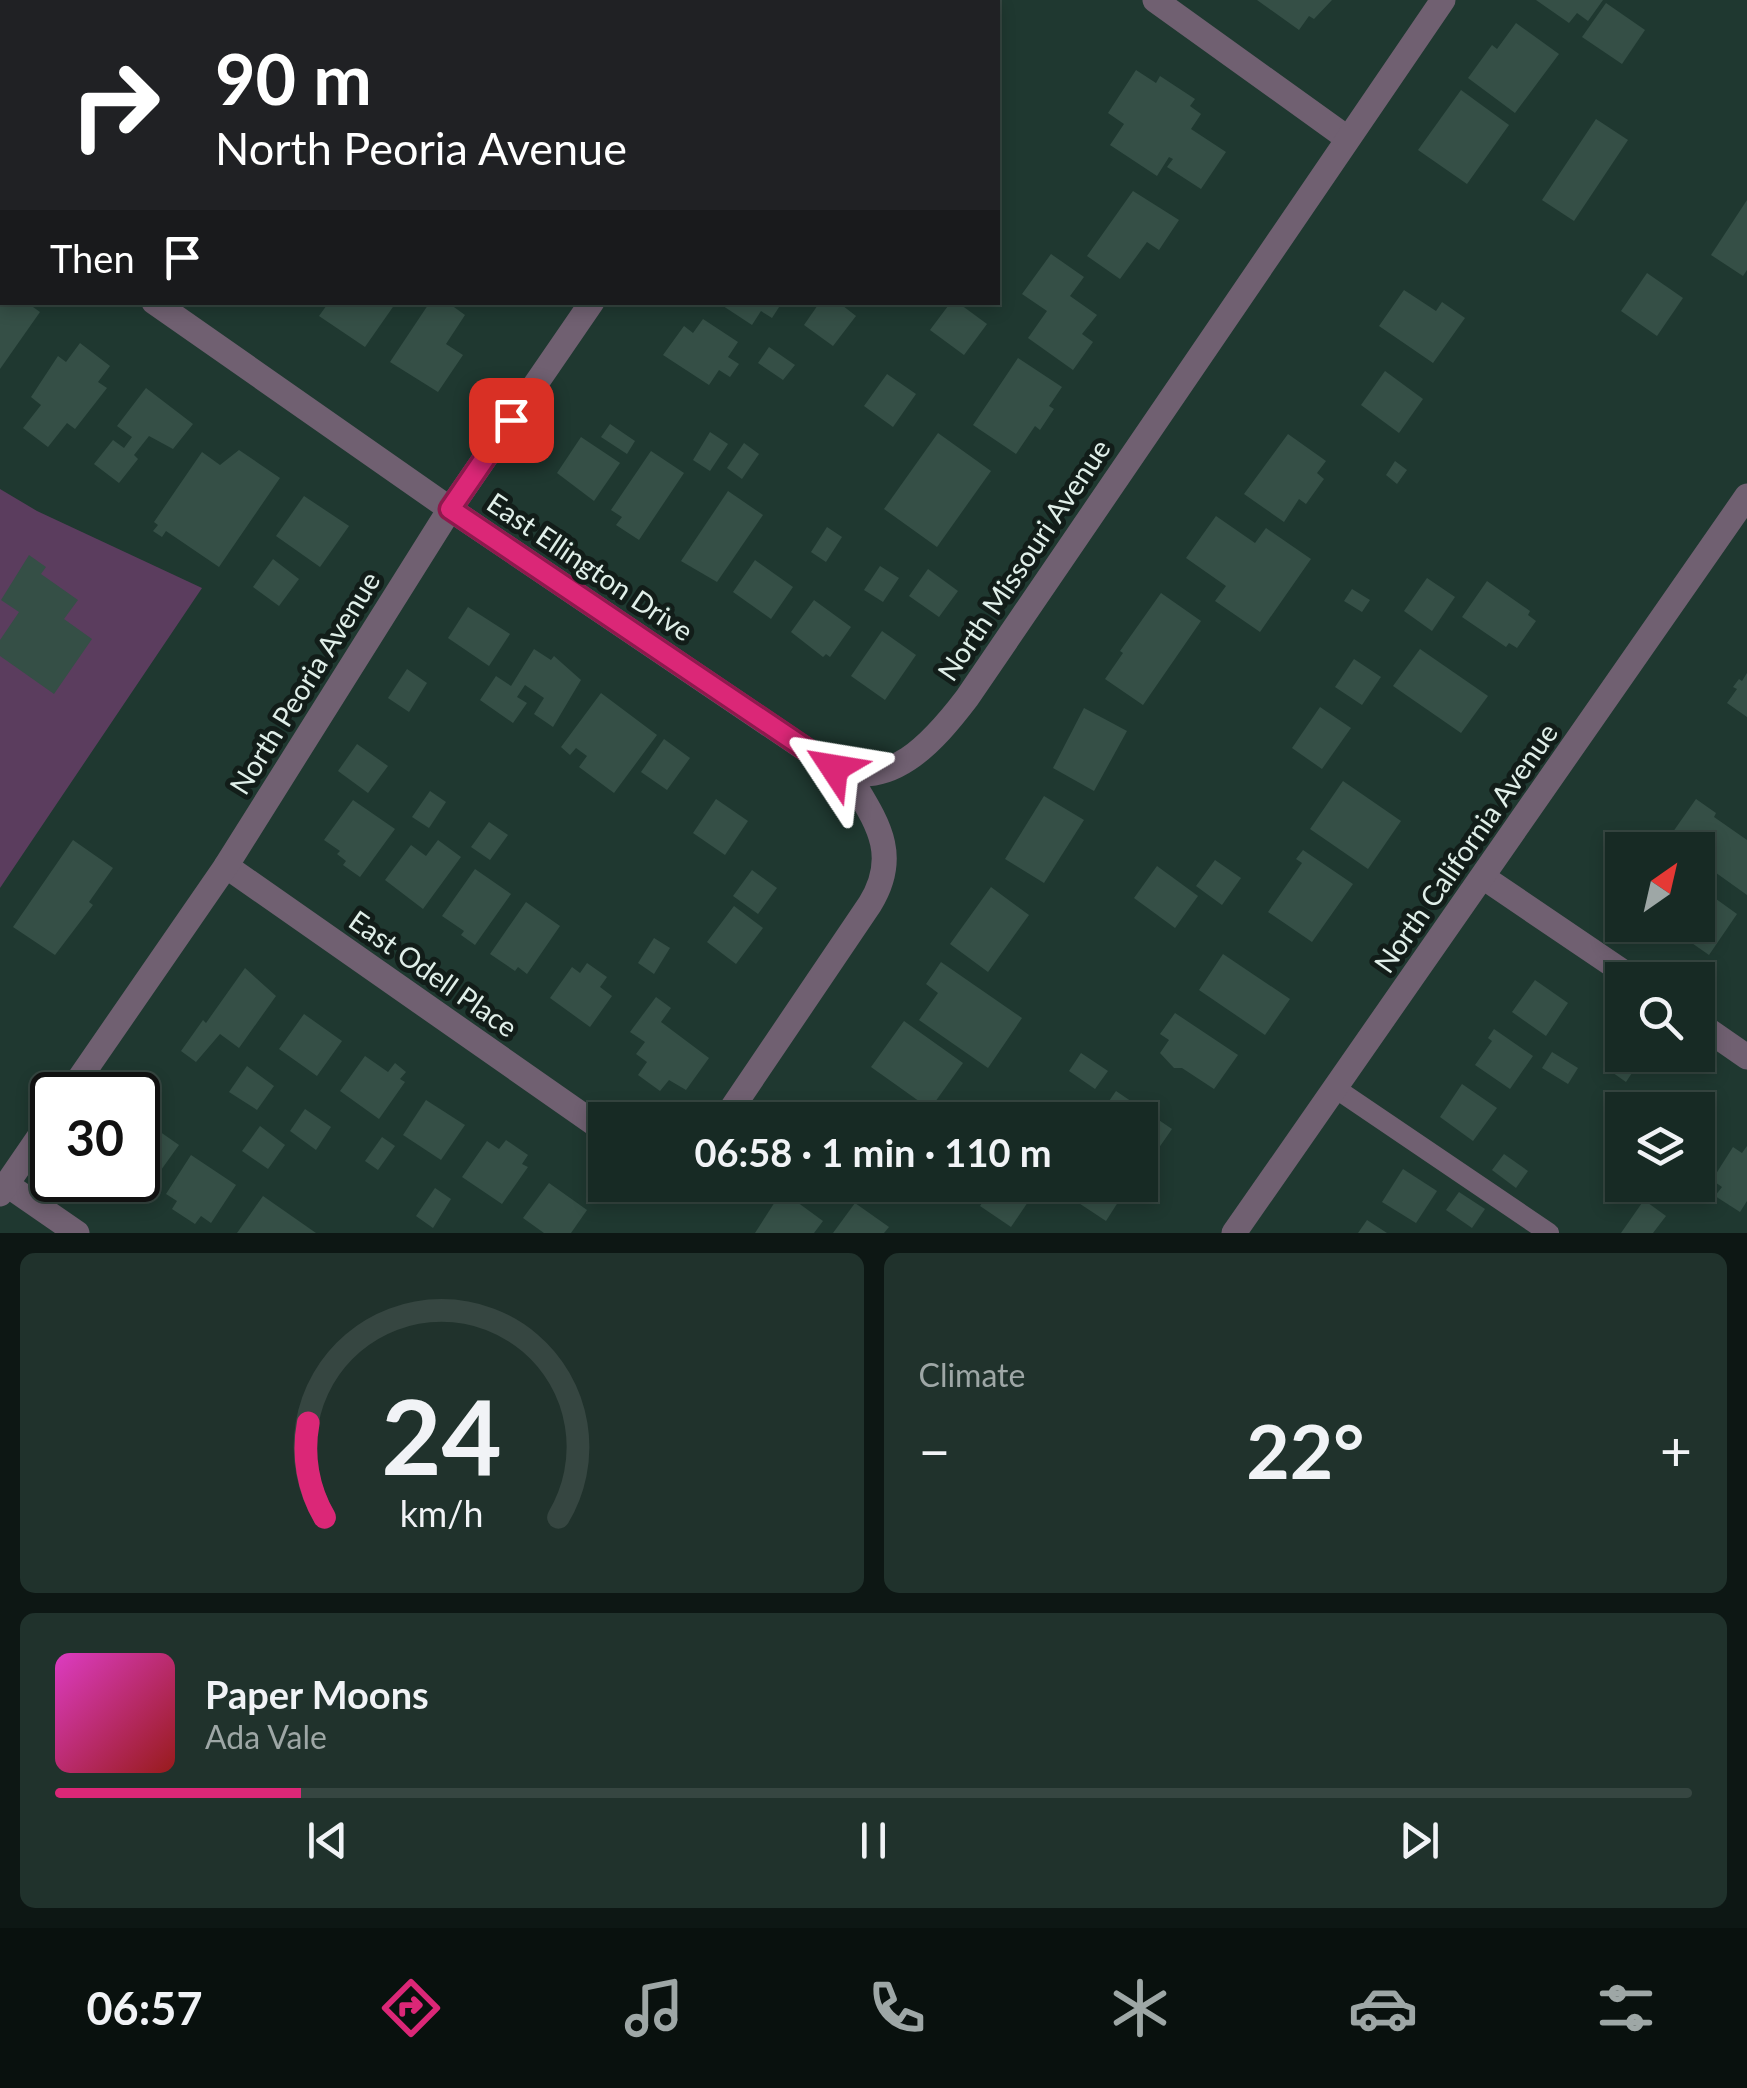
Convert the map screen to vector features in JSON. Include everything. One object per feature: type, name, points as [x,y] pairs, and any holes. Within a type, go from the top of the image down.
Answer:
[{"type":"street","points":[[1155,0],[1347,138]]},
{"type":"street","name":"North Missouri Avenue","points":[[848,774],[883,771],[906,761],[921,751],[956,712],[1443,0]]},
{"type":"street","name":"East Ellington Drive","points":[[158,305],[450,509],[829,765],[848,774]]},
{"type":"street","name":"North Peoria Avenue","points":[[84,1072],[226,866],[450,509],[590,305]]},
{"type":"street","name":"North California Avenue","points":[[1234,1233],[1747,496]]},
{"type":"street","points":[[736,1102],[883,879],[883,841],[848,774]]},
{"type":"street","name":"East Odell Place","points":[[226,866],[588,1119]]},
{"type":"street","points":[[1483,877],[1608,962]]},
{"type":"street","points":[[1715,1034],[1747,1056]]},
{"type":"street","points":[[30,1150],[3,1189],[77,1233]]},
{"type":"lane","points":[[1336,1088],[1549,1233]]},
{"type":"shaded area","points":[[0,489],[37,511],[202,588],[0,888]]},
{"type":"building","points":[[1257,0],[1332,0],[1314,19],[1309,16],[1299,30]]},
{"type":"building","points":[[1536,0],[1603,0],[1588,21],[1577,13],[1569,23]]},
{"type":"building","points":[[1606,3],[1645,30],[1622,64],[1582,37]]},
{"type":"building","points":[[1516,23],[1559,54],[1515,113],[1468,78],[1492,45],[1497,49]]},
{"type":"building","points":[[1136,70],[1156,83],[1160,76],[1195,99],[1190,106],[1201,114],[1191,129],[1226,152],[1201,189],[1167,167],[1173,159],[1169,157],[1157,176],[1110,145],[1124,124],[1108,113]]},
{"type":"building","points":[[1461,90],[1509,125],[1467,184],[1418,150]]},
{"type":"building","points":[[1596,119],[1628,140],[1574,221],[1542,200]]},
{"type":"building","points":[[1133,191],[1179,220],[1159,250],[1147,242],[1120,279],[1087,256]]},
{"type":"building","points":[[1747,200],[1747,270],[1743,276],[1711,255]]},
{"type":"building","points":[[1051,254],[1084,277],[1070,296],[1097,315],[1082,334],[1093,342],[1073,370],[1028,338],[1047,311],[1022,294]]},
{"type":"building","points":[[1647,273],[1683,298],[1657,336],[1621,311]]},
{"type":"building","points":[[1404,290],[1436,311],[1442,302],[1465,318],[1433,363],[1379,326]]},
{"type":"building","points":[[0,305],[30,305],[40,312],[0,369]]},
{"type":"building","points":[[327,305],[394,305],[365,347],[319,316]]},
{"type":"building","points":[[428,305],[451,305],[465,315],[446,344],[463,355],[438,392],[390,362]]},
{"type":"building","points":[[722,305],[780,305],[772,318],[761,311],[752,325]]},
{"type":"building","points":[[818,305],[842,305],[856,316],[833,346],[804,325]]},
{"type":"building","points":[[949,305],[961,305],[987,324],[964,355],[930,330]]},
{"type":"building","points":[[703,319],[738,342],[728,357],[739,364],[730,377],[719,370],[709,385],[663,355],[684,326],[693,333]]},
{"type":"building","points":[[80,343],[110,366],[98,382],[107,388],[75,429],[67,423],[48,447],[23,428],[41,405],[31,397],[58,356],[66,362]]},
{"type":"building","points":[[769,347],[795,365],[783,380],[758,363]]},
{"type":"building","points":[[1018,358],[1062,387],[1040,430],[1035,426],[1016,454],[973,425]]},
{"type":"building","points":[[1385,371],[1423,399],[1399,433],[1361,405]]},
{"type":"building","points":[[887,374],[916,394],[893,427],[864,406]]},
{"type":"building","points":[[146,388],[193,424],[173,449],[149,436],[134,455],[138,459],[119,483],[94,464],[113,440],[124,448],[132,437],[117,426]]},
{"type":"building","points":[[610,424],[635,441],[627,454],[601,437]]},
{"type":"building","points":[[710,432],[728,444],[710,471],[693,460]]},
{"type":"building","points":[[938,433],[991,471],[937,547],[884,509]]},
{"type":"building","points":[[1288,434],[1326,461],[1317,473],[1324,479],[1306,504],[1299,499],[1284,522],[1244,494]]},
{"type":"building","points":[[581,437],[620,463],[594,501],[557,473]]},
{"type":"building","points":[[744,443],[759,454],[742,479],[727,468]]},
{"type":"building","points":[[239,450],[280,478],[219,567],[166,531],[162,537],[153,531],[158,525],[154,522],[202,452],[220,465]]},
{"type":"building","points":[[651,451],[684,473],[639,540],[616,525],[622,517],[611,510]]},
{"type":"building","points":[[1395,461],[1407,470],[1397,484],[1386,475]]},
{"type":"building","points":[[728,491],[763,515],[717,582],[681,561]]},
{"type":"building","points":[[304,496],[349,526],[320,567],[276,536]]},
{"type":"building","points":[[1216,516],[1255,543],[1266,528],[1311,559],[1260,632],[1215,601],[1226,586],[1186,558]]},
{"type":"building","points":[[827,527],[842,537],[826,562],[811,552]]},
{"type":"building","points":[[29,555],[46,567],[41,574],[78,600],[64,619],[92,639],[54,694],[0,656],[0,640],[19,612],[1,600]]},
{"type":"building","points":[[273,559],[299,579],[279,606],[253,587]]},
{"type":"building","points":[[755,560],[793,587],[771,619],[733,592]]},
{"type":"building","points":[[880,566],[899,578],[883,602],[864,590]]},
{"type":"building","points":[[928,569],[958,591],[939,617],[909,596]]},
{"type":"building","points":[[1427,578],[1455,597],[1432,631],[1404,611]]},
{"type":"building","points":[[1487,581],[1530,611],[1528,615],[1536,621],[1517,648],[1509,643],[1506,647],[1462,617]]},
{"type":"building","points":[[1352,589],[1370,600],[1362,612],[1344,601]]},
{"type":"building","points":[[1161,593],[1201,621],[1143,705],[1105,679]]},
{"type":"building","points":[[814,600],[851,627],[830,657],[823,657],[791,632]]},
{"type":"building","points":[[468,607],[510,634],[489,666],[448,638]]},
{"type":"building","points":[[882,631],[916,655],[885,700],[851,676]]},
{"type":"building","points":[[534,649],[551,660],[554,656],[581,680],[553,727],[534,714],[544,698],[525,685],[517,697],[527,703],[513,723],[480,700],[496,676],[511,686]]},
{"type":"building","points":[[1420,649],[1488,696],[1461,733],[1393,686]]},
{"type":"building","points":[[1354,659],[1381,677],[1362,705],[1335,687]]},
{"type":"building","points":[[407,669],[427,683],[409,712],[388,698]]},
{"type":"building","points":[[1747,673],[1747,717],[1727,703],[1737,689],[1733,687]]},
{"type":"building","points":[[601,693],[657,735],[614,793],[579,767],[587,756],[576,748],[570,755],[561,747]]},
{"type":"building","points":[[1320,707],[1351,728],[1322,769],[1292,748]]},
{"type":"building","points":[[1084,708],[1127,731],[1094,791],[1053,768]]},
{"type":"building","points":[[664,739],[690,758],[667,790],[641,772]]},
{"type":"building","points":[[357,744],[388,766],[368,793],[338,771]]},
{"type":"building","points":[[1343,781],[1401,821],[1368,869],[1310,829]]},
{"type":"building","points":[[430,791],[446,802],[429,828],[412,817]]},
{"type":"building","points":[[1044,796],[1084,820],[1044,883],[1005,859]]},
{"type":"building","points":[[716,799],[748,821],[725,855],[693,833]]},
{"type":"building","points":[[1696,799],[1716,813],[1714,817],[1747,840],[1747,895],[1715,872],[1715,832],[1673,832]]},
{"type":"building","points":[[353,800],[395,829],[360,877],[343,865],[346,861],[337,854],[340,851],[324,840]]},
{"type":"building","points":[[489,822],[508,835],[490,860],[471,847]]},
{"type":"building","points":[[73,840],[113,868],[89,902],[93,905],[55,955],[13,927]]},
{"type":"building","points":[[438,840],[461,857],[423,909],[385,880],[411,845],[426,856]]},
{"type":"building","points":[[1303,850],[1353,884],[1312,942],[1268,912],[1302,863],[1296,859]]},
{"type":"building","points":[[1215,860],[1241,878],[1222,905],[1196,886]]},
{"type":"building","points":[[1157,866],[1198,896],[1175,928],[1134,898]]},
{"type":"building","points":[[475,869],[511,894],[475,945],[461,935],[464,931],[442,916]]},
{"type":"building","points":[[752,870],[777,888],[758,914],[733,896]]},
{"type":"building","points":[[991,887],[1029,915],[988,972],[950,944]]},
{"type":"building","points":[[1715,898],[1737,914],[1709,955],[1690,942],[1715,942]]},
{"type":"building","points":[[526,902],[560,926],[527,974],[518,967],[515,971],[490,954]]},
{"type":"building","points":[[734,906],[763,928],[736,964],[707,942]]},
{"type":"building","points":[[654,938],[670,948],[654,974],[638,963]]},
{"type":"building","points":[[1223,954],[1290,999],[1265,1035],[1199,990]]},
{"type":"building","points":[[941,962],[1022,1018],[988,1068],[919,1020],[938,993],[926,984]]},
{"type":"building","points":[[587,963],[607,977],[600,987],[612,996],[590,1027],[550,998],[572,967],[580,973]]},
{"type":"building","points":[[245,968],[276,996],[239,1048],[220,1034],[196,1062],[181,1051]]},
{"type":"building","points":[[1535,980],[1568,1003],[1546,1036],[1512,1012]]},
{"type":"building","points":[[656,997],[671,1008],[661,1022],[709,1058],[686,1090],[669,1080],[660,1091],[638,1075],[647,1062],[636,1054],[645,1042],[630,1032]]},
{"type":"building","points":[[1175,1013],[1238,1055],[1214,1089],[1182,1068],[1174,1068],[1160,1053],[1169,1040],[1160,1034]]},
{"type":"building","points":[[304,1014],[342,1041],[317,1076],[279,1049]]},
{"type":"building","points":[[904,1021],[963,1063],[935,1102],[920,1102],[871,1067]]},
{"type":"building","points":[[1494,1029],[1533,1056],[1510,1089],[1475,1065],[1492,1041],[1488,1038]]},
{"type":"building","points":[[1552,1052],[1578,1068],[1568,1084],[1542,1068]]},
{"type":"building","points":[[1081,1053],[1108,1071],[1095,1089],[1069,1071]]},
{"type":"building","points":[[365,1056],[388,1072],[395,1063],[406,1072],[400,1079],[405,1082],[379,1119],[340,1091]]},
{"type":"building","points":[[247,1066],[274,1086],[257,1110],[229,1092]]},
{"type":"building","points":[[1612,1072],[1633,1072],[1626,1082]]},
{"type":"building","points":[[1462,1084],[1497,1108],[1473,1141],[1440,1117]]},
{"type":"building","points":[[1116,1091],[1132,1102],[1108,1102]]},
{"type":"building","points":[[426,1100],[465,1125],[441,1160],[403,1135]]},
{"type":"building","points":[[305,1109],[331,1127],[316,1150],[290,1131]]},
{"type":"building","points":[[1158,1120],[1172,1129],[1158,1149]]},
{"type":"building","points":[[260,1126],[285,1145],[268,1169],[242,1151]]},
{"type":"building","points":[[160,1132],[179,1145],[160,1171]]},
{"type":"building","points":[[382,1137],[395,1146],[378,1170],[365,1161]]},
{"type":"building","points":[[506,1140],[528,1155],[522,1164],[528,1167],[502,1204],[462,1177],[487,1141],[499,1149]]},
{"type":"building","points":[[1747,1146],[1747,1201],[1740,1212],[1715,1196],[1722,1187],[1715,1182],[1715,1175],[1733,1147],[1742,1153]]},
{"type":"building","points":[[1504,1154],[1528,1171],[1516,1188],[1492,1170]]},
{"type":"building","points":[[191,1155],[236,1185],[211,1223],[201,1216],[195,1224],[172,1209],[177,1201],[166,1194]]},
{"type":"building","points":[[1403,1169],[1437,1191],[1416,1223],[1382,1202]]},
{"type":"building","points":[[549,1183],[587,1210],[571,1233],[544,1233],[523,1218]]},
{"type":"building","points":[[435,1188],[451,1199],[433,1228],[416,1216]]},
{"type":"building","points":[[1459,1192],[1485,1209],[1472,1228],[1446,1210]]},
{"type":"building","points":[[263,1196],[316,1233],[237,1233]]},
{"type":"building","points":[[775,1202],[797,1202],[823,1221],[814,1233],[755,1233]]},
{"type":"building","points":[[983,1202],[1028,1202],[1011,1227],[980,1206]]},
{"type":"building","points":[[1077,1202],[1118,1202],[1106,1221]]},
{"type":"building","points":[[1643,1202],[1666,1216],[1653,1233],[1621,1233]]},
{"type":"building","points":[[855,1203],[889,1227],[884,1233],[833,1233]]},
{"type":"building","points":[[1367,1220],[1387,1233],[1358,1233]]},
{"type":"route","points":[[511,420],[450,509],[834,768]]}]
